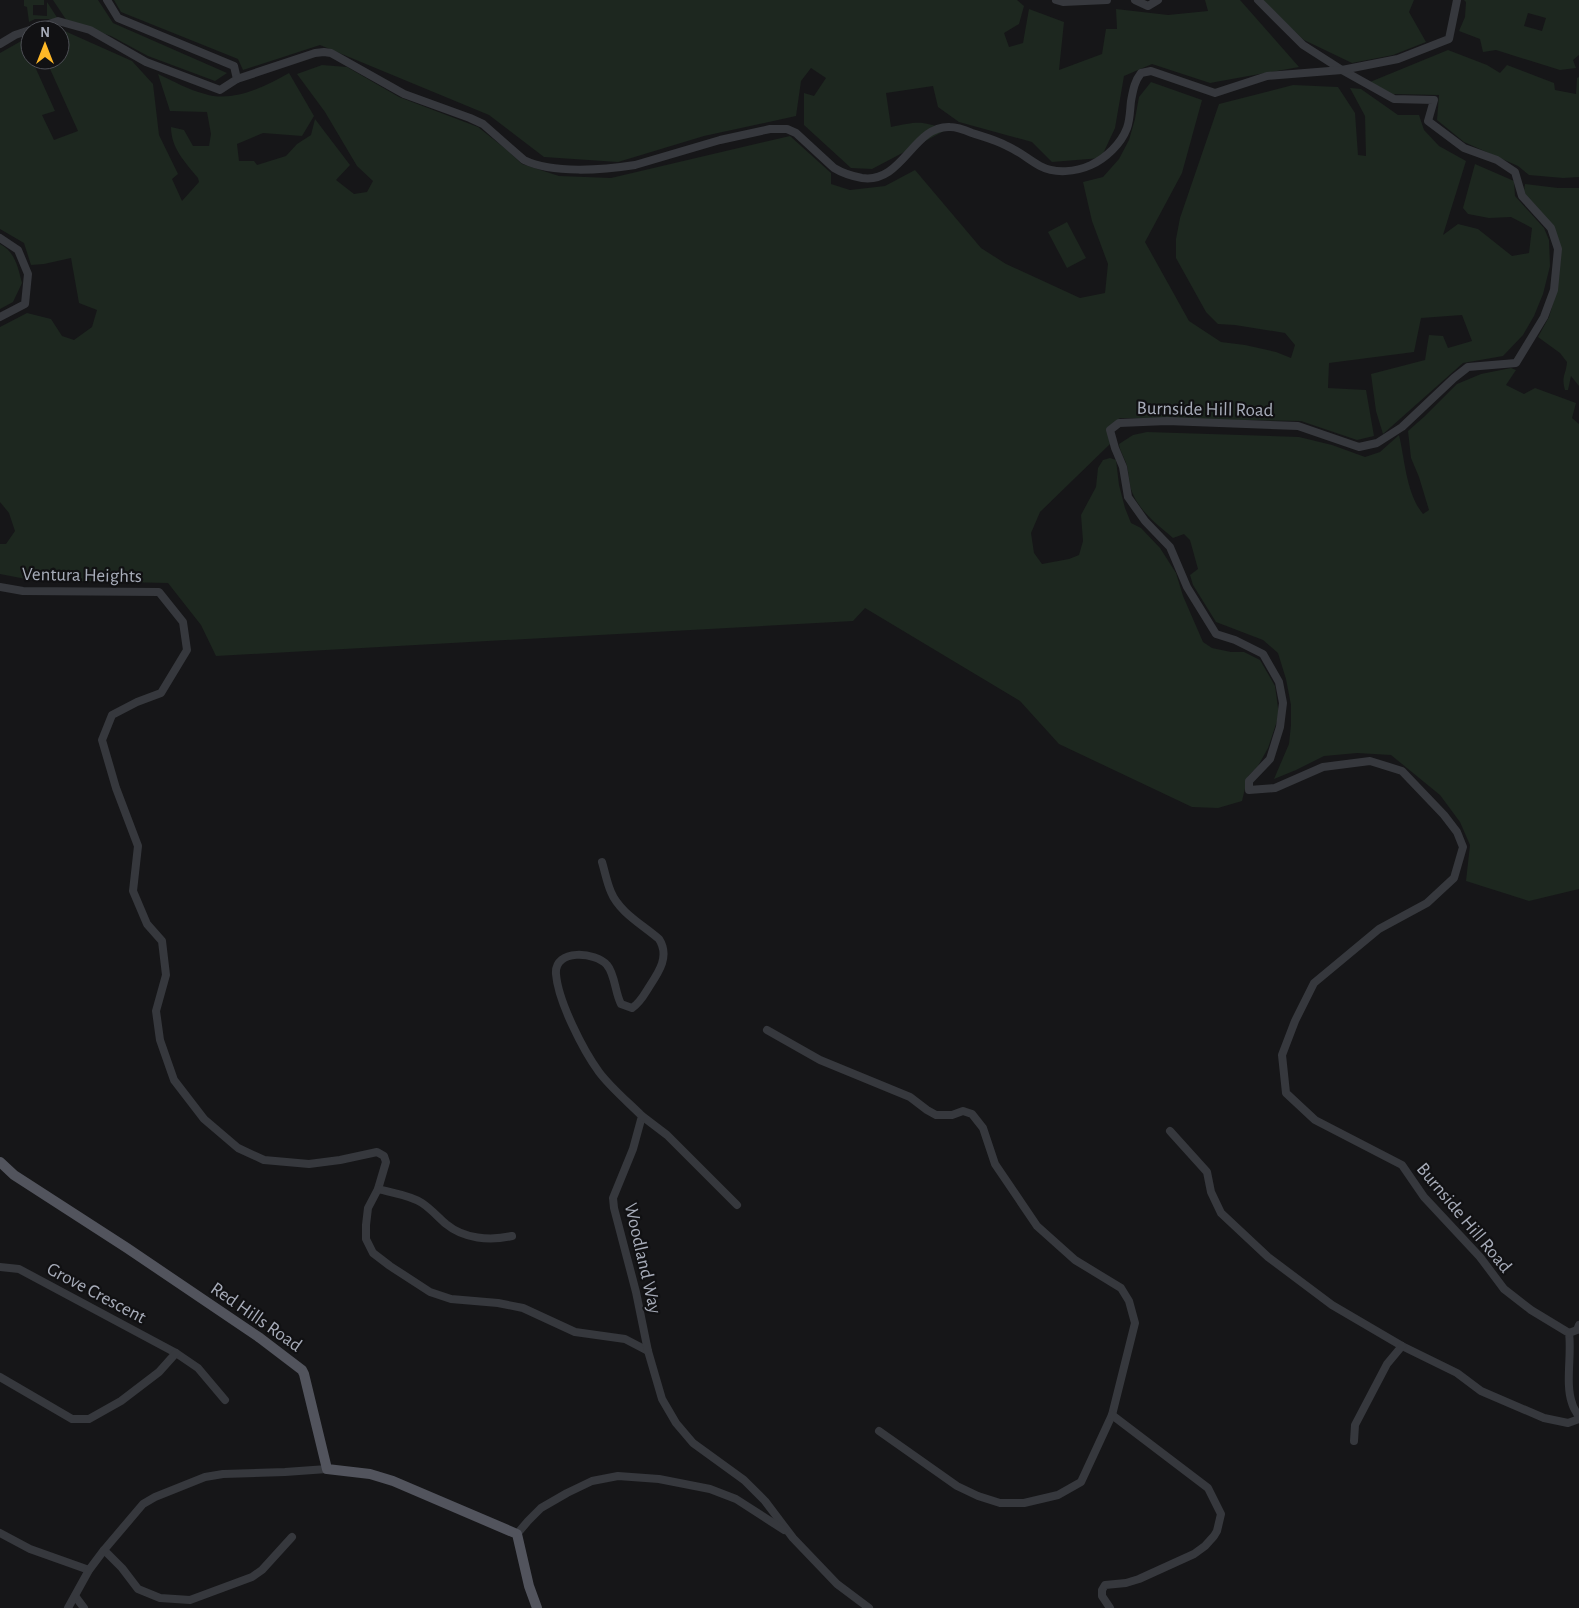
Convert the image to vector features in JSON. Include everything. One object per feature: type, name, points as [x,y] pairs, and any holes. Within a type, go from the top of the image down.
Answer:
[{"type":"main road","name":"Red Hills Road","points":[[0,1162],[14,1175],[127,1248],[260,1338],[302,1370],[327,1469]]},
{"type":"main road","points":[[327,1469],[370,1474],[393,1481],[517,1534],[536,1608]]},
{"type":"street","points":[[106,0],[118,18],[234,66],[237,79]]},
{"type":"street","points":[[1056,0],[1063,2],[1095,2],[1107,0]]},
{"type":"street","points":[[1135,0],[1148,6],[1158,0]]},
{"type":"street","name":"Burnside Hill Road","points":[[1258,0],[1303,45],[1342,70],[1394,99],[1434,100],[1428,121],[1464,148],[1497,160],[1515,172],[1522,196],[1550,228],[1558,248],[1554,290],[1544,317],[1516,363],[1468,367],[1402,427],[1377,443],[1359,447],[1298,426],[1167,421],[1118,423],[1110,430],[1123,467],[1128,497],[1145,521],[1170,547],[1188,587],[1216,634],[1235,640],[1264,654],[1278,682],[1283,703],[1280,727],[1270,759],[1248,781],[1248,790],[1275,788],[1323,767],[1370,761],[1402,771],[1444,815],[1457,832],[1463,848],[1454,878],[1427,903],[1379,929],[1314,983],[1295,1021],[1282,1054],[1286,1093],[1315,1120],[1402,1165],[1424,1197],[1480,1257],[1504,1289],[1530,1310],[1569,1333]]},
{"type":"street","points":[[70,24],[90,30],[146,62],[220,90],[237,79],[306,56],[324,52],[331,53],[404,94],[483,124],[524,160],[539,165],[582,170],[617,168],[635,165],[740,134],[770,129],[787,129],[796,133],[841,173],[866,179],[877,178],[886,174],[925,136],[934,130],[950,127],[999,142],[1020,152],[1041,167],[1066,171],[1085,168],[1106,157],[1127,128],[1135,84],[1141,73],[1151,71],[1214,93],[1267,76],[1342,70],[1398,60],[1449,39],[1457,0]]},
{"type":"street","points":[[0,44],[20,33]]},
{"type":"street","points":[[0,238],[18,250],[28,274],[25,304],[0,317]]},
{"type":"street","name":"Ventura Heights","points":[[0,587],[23,591],[159,592],[183,622],[188,650],[161,693],[136,702],[112,715],[102,740],[116,788],[138,846],[132,891],[147,924],[162,941],[166,975],[156,1011],[160,1040],[174,1080],[204,1119],[238,1148],[264,1160],[309,1164],[377,1152],[384,1156],[386,1162],[378,1189],[368,1208],[366,1239],[373,1253],[411,1281],[430,1292],[451,1299],[523,1308],[575,1332],[625,1339],[648,1350]]},
{"type":"street","points":[[602,862],[611,892],[616,901],[630,916],[659,939],[664,951],[663,960],[660,969],[641,1000],[632,1008],[621,1004],[610,969],[606,963],[599,959],[581,955],[567,956],[560,961],[556,973],[558,986],[570,1020],[600,1073],[642,1116],[667,1134],[736,1205]]},
{"type":"street","points":[[767,1030],[820,1060],[910,1097],[936,1115],[952,1115],[963,1111],[972,1114],[983,1128],[995,1164],[1037,1226],[1075,1260],[1121,1288],[1130,1301],[1135,1323],[1112,1415],[1081,1482],[1058,1495],[1024,1503],[1000,1503],[978,1496],[957,1486],[879,1431]]},
{"type":"street","name":"Woodland Way","points":[[642,1116],[633,1148],[613,1198],[648,1350],[662,1399],[676,1423],[693,1443],[744,1480],[765,1501],[790,1534],[837,1584],[869,1608]]},
{"type":"street","points":[[1170,1131],[1207,1172],[1211,1192],[1221,1213],[1268,1257],[1332,1305],[1402,1346],[1457,1373],[1481,1391],[1544,1418],[1568,1423],[1579,1418],[1571,1402],[1569,1333],[1577,1330],[1579,1325]]},
{"type":"street","points":[[378,1189],[421,1202],[447,1225],[459,1232],[480,1238],[498,1240],[512,1236]]},
{"type":"street","name":"Grove Crescent","points":[[0,1267],[19,1269],[176,1353],[198,1368],[225,1400]]},
{"type":"street","points":[[1354,1441],[1355,1425],[1387,1364],[1402,1346]]},
{"type":"street","points":[[0,1378],[72,1419],[89,1419],[121,1402],[159,1372],[176,1353]]},
{"type":"street","points":[[1110,1608],[1102,1596],[1102,1590],[1105,1585],[1139,1579],[1194,1554],[1214,1536],[1217,1531],[1220,1514],[1208,1488],[1112,1415]]},
{"type":"street","points":[[68,1608],[89,1570],[104,1550],[143,1504],[155,1497],[205,1477],[223,1474],[327,1469]]},
{"type":"street","points":[[517,1534],[541,1508],[567,1493],[592,1481],[618,1476],[659,1479],[710,1489],[736,1499],[790,1534]]},
{"type":"street","points":[[0,1533],[30,1549],[89,1570]]},
{"type":"street","points":[[104,1550],[122,1568],[138,1589],[160,1598],[190,1600],[252,1577],[262,1570],[292,1537]]},
{"type":"street","points":[[75,1596],[84,1608]]},
{"type":"shaded area","points":[[24,0],[44,0],[44,5],[33,5],[33,15],[47,16],[47,2],[58,19],[29,20],[27,7],[24,6]]},
{"type":"shaded area","points":[[53,0],[98,0],[113,23],[227,73],[215,81],[148,56],[111,36],[66,20]]},
{"type":"shaded area","points":[[114,0],[1017,0],[1024,6],[1019,24],[1004,33],[1009,47],[1023,43],[1029,9],[1064,22],[1059,70],[1102,54],[1106,29],[1117,29],[1116,9],[1168,15],[1208,11],[1205,0],[1240,0],[1299,67],[1210,83],[1152,64],[1124,76],[1115,128],[1101,158],[1052,162],[1032,142],[959,122],[938,107],[933,86],[886,93],[891,127],[919,123],[946,130],[872,169],[851,168],[804,125],[804,93],[814,96],[826,78],[811,68],[801,81],[796,116],[704,136],[618,162],[544,157],[489,115],[320,45],[243,70],[238,59],[121,12]]},
{"type":"shaded area","points":[[1261,0],[1414,0],[1409,12],[1426,42],[1393,55],[1352,63],[1304,40]]},
{"type":"shaded area","points":[[1464,0],[1579,0],[1579,55],[1573,60],[1576,68],[1560,70],[1496,50],[1483,52],[1480,39],[1459,31],[1465,17],[1466,2]],"holes":[[[1528,13],[1546,18],[1542,31],[1524,26]]]},
{"type":"shaded area","points":[[70,33],[132,61],[153,84],[159,135],[178,174],[172,179],[182,201],[199,182],[176,148],[173,142],[171,127],[184,130],[193,146],[209,146],[211,134],[207,112],[170,111],[158,74],[199,92],[215,96],[226,96],[237,95],[259,88],[289,73],[314,116],[302,136],[263,133],[237,144],[239,161],[254,161],[257,165],[286,156],[297,144],[311,135],[315,119],[350,165],[336,180],[354,194],[367,192],[373,181],[357,166],[325,112],[297,74],[322,65],[347,67],[399,97],[478,127],[522,164],[559,176],[611,178],[790,136],[831,173],[831,184],[850,190],[885,186],[915,170],[981,248],[1006,264],[1080,298],[1105,293],[1108,264],[1092,221],[1083,182],[1103,177],[1119,159],[1129,140],[1139,97],[1151,82],[1202,100],[1182,173],[1145,242],[1189,321],[1221,342],[1276,352],[1291,358],[1295,345],[1285,333],[1218,324],[1206,312],[1176,258],[1176,239],[1180,218],[1219,104],[1293,85],[1338,87],[1355,113],[1358,155],[1366,156],[1365,116],[1350,88],[1361,89],[1398,115],[1419,115],[1424,130],[1439,146],[1466,161],[1443,235],[1458,224],[1478,229],[1512,256],[1529,253],[1532,228],[1511,217],[1489,218],[1468,214],[1463,208],[1475,164],[1514,181],[1515,196],[1544,228],[1549,240],[1550,266],[1543,294],[1534,316],[1523,335],[1503,356],[1463,363],[1383,434],[1376,411],[1371,374],[1425,360],[1429,335],[1443,336],[1448,348],[1472,341],[1462,315],[1421,318],[1414,352],[1329,363],[1328,388],[1366,390],[1374,436],[1357,440],[1301,421],[1120,418],[1108,427],[1110,444],[1040,512],[1031,533],[1034,553],[1042,564],[1069,559],[1079,555],[1083,541],[1081,515],[1096,487],[1098,468],[1103,460],[1110,458],[1116,460],[1119,485],[1131,523],[1141,528],[1160,548],[1176,573],[1183,596],[1203,642],[1212,648],[1231,652],[1244,652],[1260,660],[1275,686],[1279,715],[1268,748],[1258,766],[1248,776],[1242,801],[1218,808],[1192,807],[1059,744],[1020,701],[865,608],[853,621],[216,656],[201,625],[168,583],[31,580],[0,574],[0,544],[6,544],[15,531],[9,513],[0,502],[0,327],[27,313],[51,319],[62,336],[74,340],[92,327],[97,310],[79,303],[71,258],[31,265],[24,243],[0,229],[0,53],[20,42],[20,70],[37,70],[55,111],[42,115],[54,140],[78,131],[51,70],[70,70]]},
{"type":"shaded area","points":[[1448,50],[1487,65],[1500,73],[1507,65],[1554,83],[1555,90],[1576,94],[1577,78],[1579,77],[1579,177],[1563,178],[1529,175],[1518,166],[1464,142],[1437,120],[1439,95],[1393,94],[1370,82]]},
{"type":"shaded area","points":[[1525,184],[1558,188],[1579,188],[1579,386],[1571,376],[1568,390],[1565,390],[1563,382],[1567,362],[1560,353],[1538,337],[1549,317],[1557,290],[1560,248],[1526,197],[1524,191]]},
{"type":"shaded area","points":[[1067,222],[1086,258],[1067,268],[1048,232]]},
{"type":"shaded area","points":[[0,244],[12,256],[22,283],[13,302],[0,309]]},
{"type":"shaded area","points":[[1511,368],[1516,370],[1506,385],[1524,394],[1535,388],[1576,403],[1572,418],[1579,424],[1579,889],[1529,901],[1466,881],[1470,845],[1460,822],[1440,795],[1391,755],[1357,753],[1324,756],[1274,779],[1289,744],[1291,725],[1291,705],[1278,653],[1263,640],[1216,622],[1193,585],[1190,575],[1198,569],[1190,540],[1184,534],[1173,538],[1150,518],[1140,506],[1132,492],[1127,466],[1119,444],[1133,435],[1147,432],[1299,437],[1332,445],[1365,457],[1380,452],[1399,435],[1413,496],[1423,514],[1429,510],[1411,458],[1408,431],[1457,384],[1481,374]]}]
